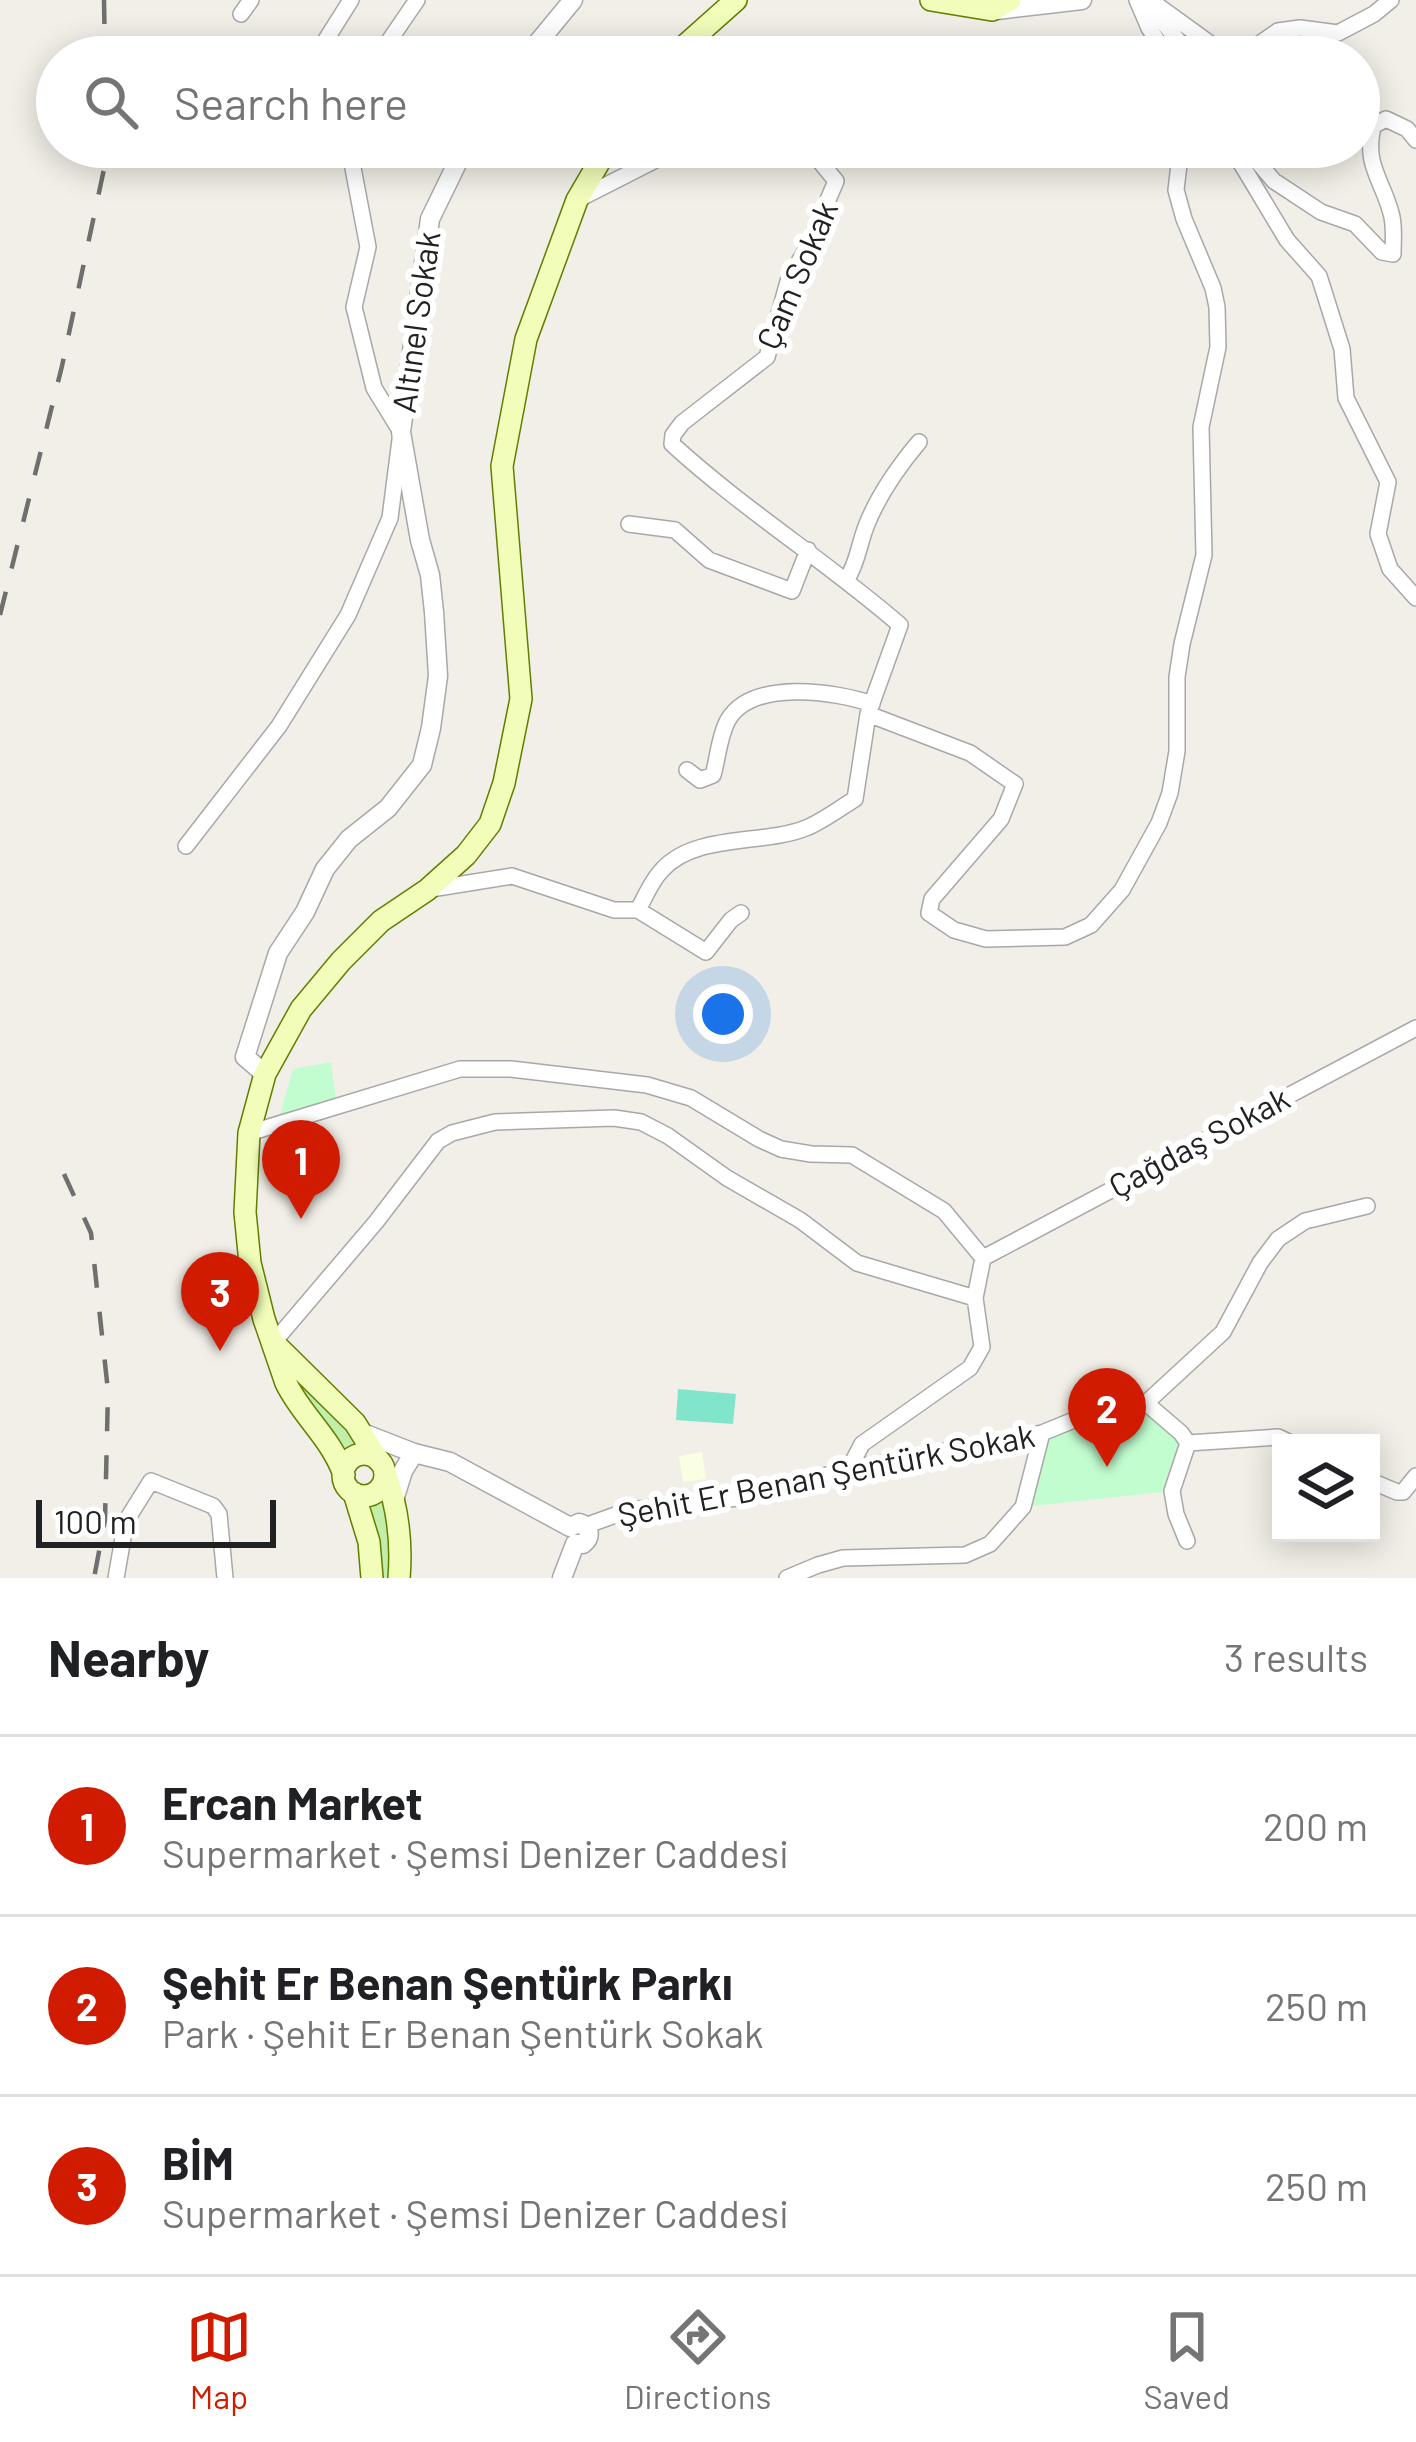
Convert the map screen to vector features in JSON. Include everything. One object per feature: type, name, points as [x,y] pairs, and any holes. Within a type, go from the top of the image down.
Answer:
[{"type":"main road","points":[[696,36],[736,0]]},
{"type":"main road","points":[[931,0],[1001,5]]},
{"type":"main road","points":[[372,1578],[369,1542],[349,1484],[330,1443],[292,1395],[264,1319],[250,1263],[245,1212],[249,1133],[265,1074],[302,1010],[381,921],[427,890],[466,855],[490,824],[504,783],[521,699],[502,466],[526,339],[578,200],[596,168]]},
{"type":"main road","points":[[273,1342],[355,1423],[381,1465],[394,1500],[399,1578]]},
{"type":"main road","points":[[359,1455],[373,1456],[381,1465],[383,1484],[374,1493],[362,1496],[349,1484],[347,1463],[359,1455]]},
{"type":"street","points":[[329,36],[351,0]]},
{"type":"street","points":[[392,36],[417,0]]},
{"type":"street","points":[[543,36],[573,0]]},
{"type":"street","points":[[1001,5],[1082,0]]},
{"type":"street","points":[[1143,0],[1198,36]]},
{"type":"street","points":[[1143,0],[1154,36]]},
{"type":"street","points":[[1143,0],[1174,36]]},
{"type":"street","points":[[1271,36],[1300,28],[1338,32],[1391,0]]},
{"type":"street","points":[[1380,122],[1386,119],[1407,129],[1416,140]]},
{"type":"street","points":[[186,846],[279,726],[348,615],[390,518],[400,432],[374,388],[354,307],[368,247],[353,168]]},
{"type":"street","name":"Altınel Sokak","points":[[265,1074],[245,1057],[278,953],[325,869],[349,839],[388,808],[422,765],[431,728],[438,676],[434,612],[400,432],[430,219],[455,168]]},
{"type":"street","points":[[578,200],[641,168]]},
{"type":"street","name":"Çam Sokak","points":[[808,550],[712,481],[672,444],[682,423],[766,357],[789,278],[836,181],[825,168]]},
{"type":"street","points":[[687,770],[700,780],[713,775],[730,717],[759,698],[830,693],[970,753],[1016,784],[1001,819],[932,898],[929,913],[954,930],[986,939],[1064,937],[1091,925],[1122,890],[1159,824],[1170,793],[1177,751],[1182,644],[1204,555],[1201,427],[1218,347],[1217,307],[1184,219],[1177,190],[1179,168]]},
{"type":"street","points":[[1245,168],[1287,240],[1319,276],[1342,349],[1346,398],[1388,482],[1378,534],[1390,569],[1416,598]]},
{"type":"street","points":[[1263,168],[1274,181],[1321,212],[1355,224],[1382,253],[1393,254],[1393,217],[1374,168]]},
{"type":"street","points":[[847,579],[866,526],[896,470],[919,442]]},
{"type":"street","points":[[629,524],[675,530],[709,560],[792,592],[808,550],[900,625],[870,709],[855,799],[806,828],[680,855],[660,871],[638,910]]},
{"type":"street","points":[[427,890],[512,876],[614,910],[638,910],[706,952],[741,913]]},
{"type":"street","name":"Çağdaş Sokak","points":[[983,1258],[1416,1028]]},
{"type":"street","points":[[249,1133],[460,1069],[511,1069],[647,1085],[691,1097],[781,1149],[852,1155],[944,1211],[983,1258],[975,1298],[982,1347],[970,1368],[862,1444],[849,1469]]},
{"type":"street","points":[[273,1342],[438,1141],[495,1122],[614,1118],[641,1122],[800,1220],[857,1263],[975,1298]]},
{"type":"street","points":[[1188,1443],[1146,1403],[1223,1332],[1278,1239],[1305,1221],[1367,1206]]},
{"type":"street","name":"Şehit Er Benan Şentürk Sokak","points":[[577,1532],[629,1510],[747,1497],[849,1469],[1042,1433],[1096,1411],[1146,1403]]},
{"type":"street","points":[[360,1432],[414,1454],[450,1462],[577,1532],[562,1578]]},
{"type":"street","points":[[787,1578],[844,1558],[964,1555],[990,1544],[1023,1507],[1042,1433]]},
{"type":"street","points":[[1188,1443],[1272,1437]]},
{"type":"street","points":[[1186,1540],[1172,1491],[1188,1443]]},
{"type":"street","points":[[394,1500],[414,1454]]},
{"type":"street","points":[[1380,1485],[1403,1492],[1416,1476]]},
{"type":"street","points":[[116,1578],[126,1522],[151,1481],[213,1506],[219,1514],[225,1578]]},
{"type":"shaded area","points":[[702,1452],[706,1479],[683,1482],[679,1456]]},
{"type":"green space","points":[[331,1062],[337,1107],[277,1125],[293,1069]]},
{"type":"green space","points":[[280,1371],[315,1385],[366,1454],[348,1463]]},
{"type":"green space","points":[[678,1389],[736,1394],[733,1424],[676,1420]]},
{"type":"green space","points":[[1146,1403],[1188,1443],[1172,1491],[1023,1507],[1042,1433]]},
{"type":"green space","points":[[383,1484],[399,1578],[372,1578],[362,1496]]},
{"type":"railway","points":[[104,0],[105,36]]},
{"type":"railway","points":[[0,615],[62,366],[104,168]]},
{"type":"railway","points":[[64,1174],[91,1233],[108,1391],[105,1520],[94,1578]]},
{"type":"place","name":"Ercan Market","points":[[301,1219]]},
{"type":"place","name":"BİM","points":[[220,1351]]},
{"type":"place","name":"Şehit Er Benan Şentürk Parkı","points":[[1107,1467]]}]
